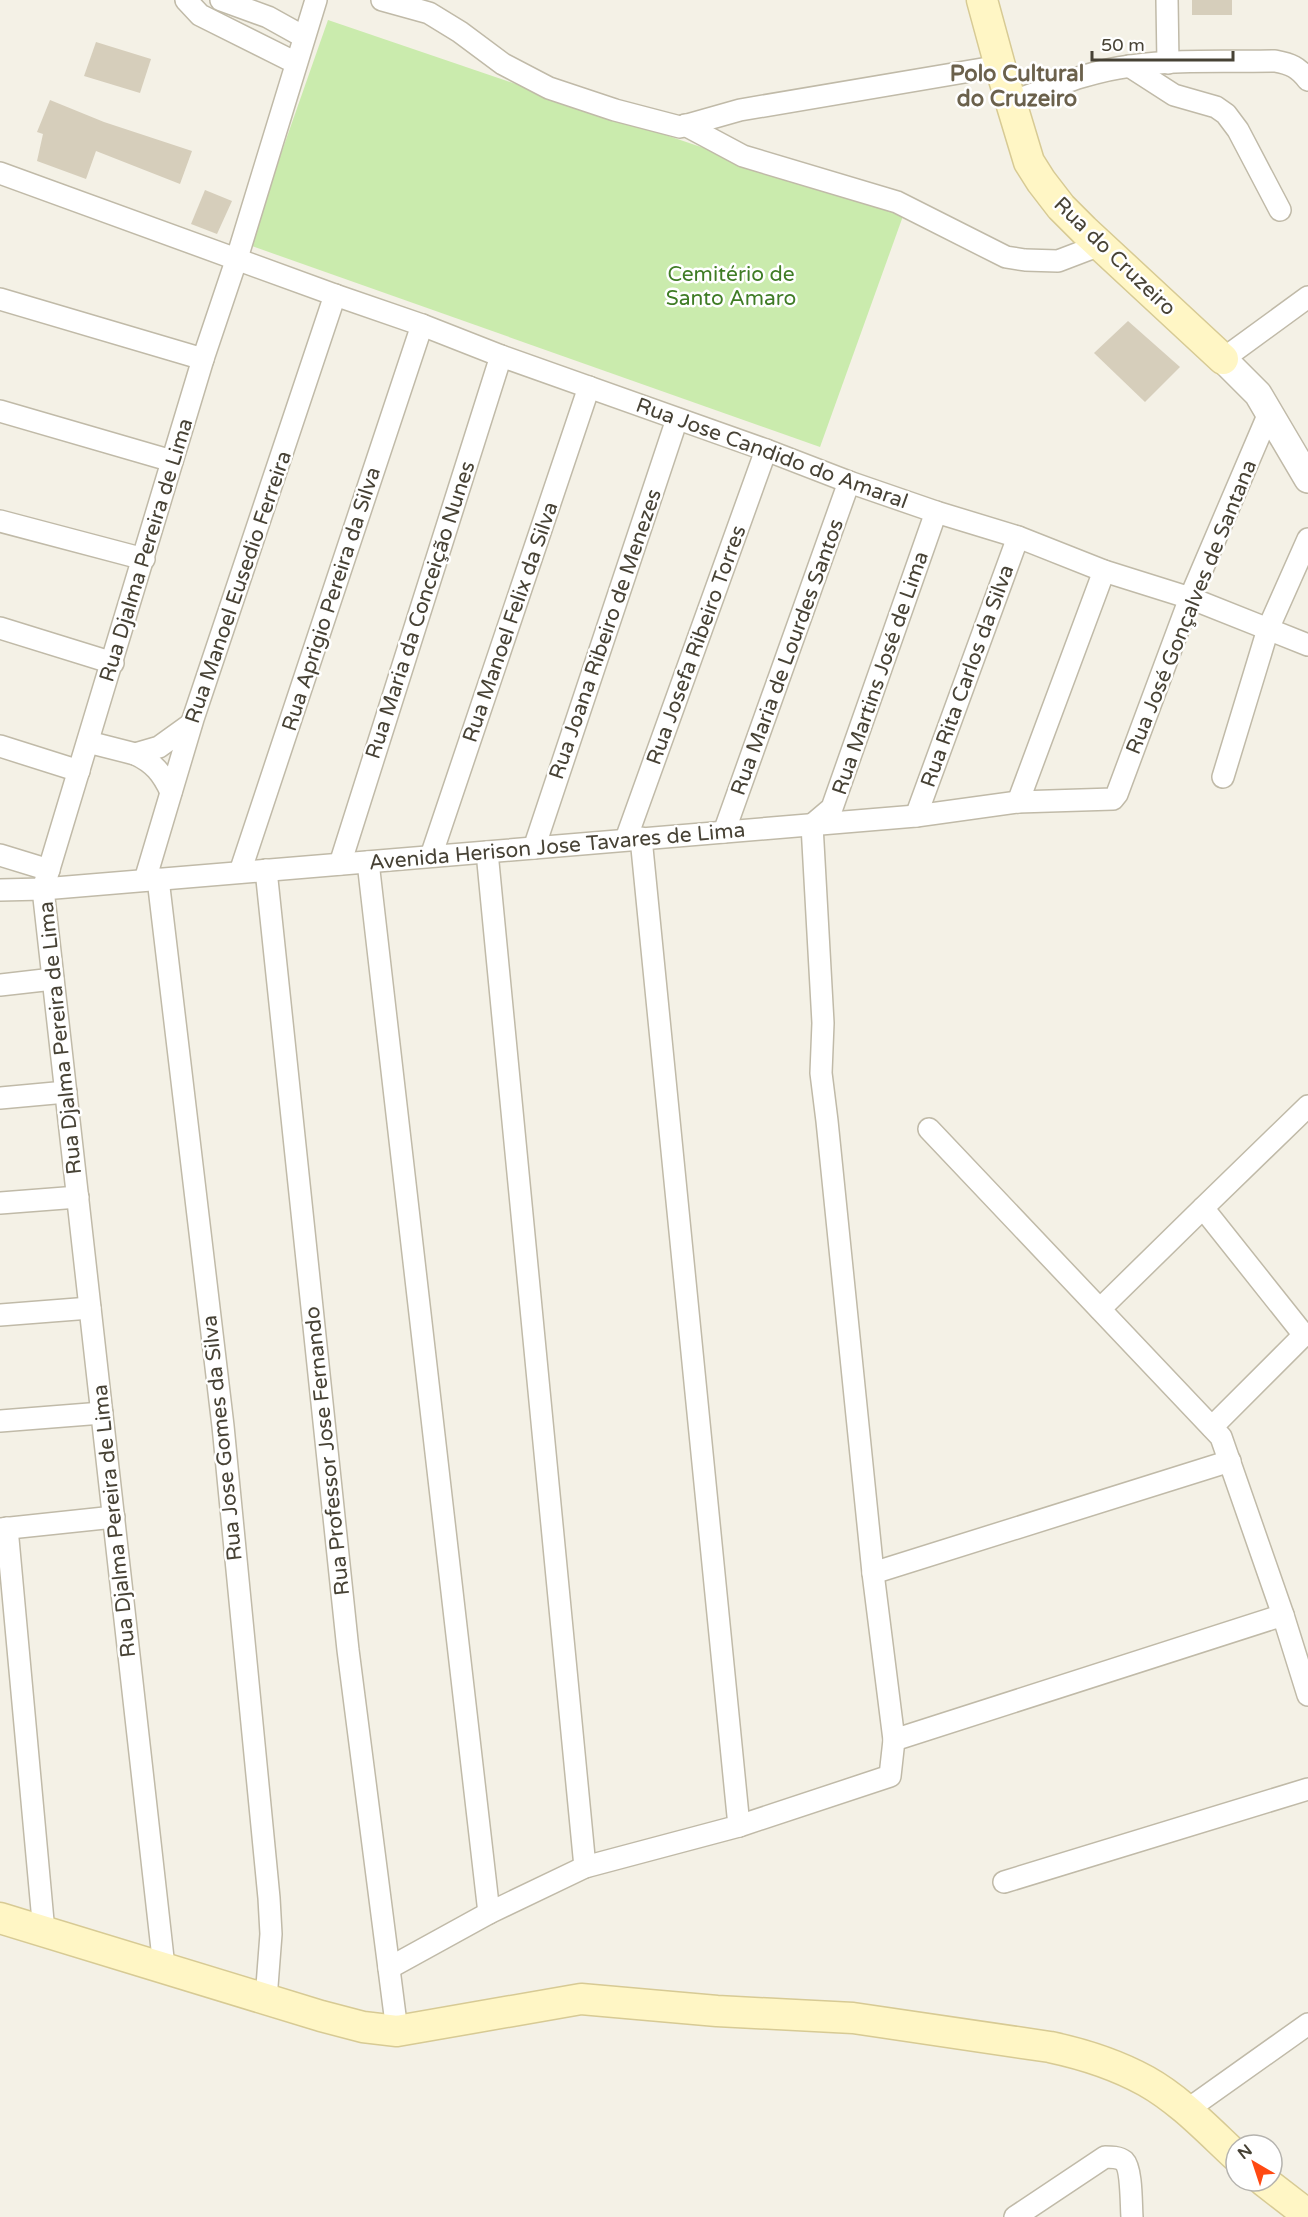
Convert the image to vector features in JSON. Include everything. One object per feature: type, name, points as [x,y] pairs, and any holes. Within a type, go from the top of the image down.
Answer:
[{"type":"main road","name":"Rua do Cruzeiro","points":[[982,0],[1029,162],[1041,181],[1061,207],[1223,359]]},
{"type":"main road","points":[[0,1918],[363,2027],[397,2031],[581,1999],[717,2011],[853,2018],[1050,2047],[1078,2053],[1115,2066],[1148,2082],[1186,2110],[1224,2145]]},
{"type":"main road","points":[[1280,2193],[1308,2215]]},
{"type":"street","points":[[186,0],[200,15],[296,63]]},
{"type":"street","points":[[221,0],[268,16],[304,37]]},
{"type":"street","name":"Rua Djalma Pereira de Lima","points":[[164,1967],[53,979],[46,880],[203,359],[237,258],[316,0]]},
{"type":"street","points":[[382,0],[429,13],[460,32],[503,64],[549,88],[615,110],[680,127],[740,110],[1000,66]]},
{"type":"street","points":[[1167,0],[1168,63]]},
{"type":"street","points":[[1011,102],[1078,77],[1129,66],[1168,63],[1275,61],[1299,68],[1308,80]]},
{"type":"street","points":[[1129,66],[1174,95],[1216,107],[1226,114],[1238,130],[1280,210]]},
{"type":"street","points":[[685,125],[743,156],[897,202],[1006,256],[1025,260],[1058,261],[1100,245]]},
{"type":"street","name":"Rua Jose Candido do Amaral","points":[[0,173],[849,482],[1018,537],[1104,571],[1190,598],[1308,645]]},
{"type":"street","name":"Rua Manoel Eusedio Ferreira","points":[[152,879],[171,792],[191,724],[336,296]]},
{"type":"street","points":[[1223,359],[1308,297]]},
{"type":"street","points":[[0,299],[203,359]]},
{"type":"street","name":"Rua Aprigio Pereira da Silva","points":[[240,872],[422,325]]},
{"type":"street","name":"Rua Maria da Conceição Nunes","points":[[340,864],[501,356]]},
{"type":"street","name":"Rua do Cruzeiro","points":[[1223,359],[1258,394],[1308,479]]},
{"type":"street","name":"Rua Manoel Felix da Silva","points":[[431,856],[589,387]]},
{"type":"street","points":[[0,411],[172,461]]},
{"type":"street","name":"Rua José Gonçalves de Santana","points":[[1113,799],[1117,794],[1190,598],[1269,413]]},
{"type":"street","name":"Rua Joana Ribeiro de Menezes","points":[[534,848],[677,419]]},
{"type":"street","name":"Rua Josefa Ribeiro Torres","points":[[633,839],[766,450]]},
{"type":"street","name":"Rua Maria de Lourdes Santos","points":[[724,832],[849,482]]},
{"type":"street","name":"Rua Martins José de Lima","points":[[812,825],[832,808],[936,512]]},
{"type":"street","points":[[0,521],[144,559]]},
{"type":"street","name":"Rua Rita Carlos da Silva","points":[[916,816],[1018,537]]},
{"type":"street","points":[[1223,777],[1268,629],[1308,539]]},
{"type":"street","points":[[1018,802],[1104,571]]},
{"type":"street","points":[[0,627],[112,663]]},
{"type":"street","points":[[135,754],[159,747],[191,724]]},
{"type":"street","points":[[88,742],[135,754],[151,762],[161,772],[171,792]]},
{"type":"street","points":[[0,746],[79,771]]},
{"type":"street","name":"Avenida Herison Jose Tavares de Lima","points":[[0,890],[46,880],[152,879],[916,816],[1018,802],[1113,799]]},
{"type":"street","points":[[389,1968],[489,1913],[585,1866],[739,1826],[890,1776],[894,1740],[873,1574],[827,1121],[820,1073],[823,1023],[812,825]]},
{"type":"street","points":[[633,839],[739,1826]]},
{"type":"street","points":[[487,852],[585,1866]]},
{"type":"street","points":[[0,855],[46,880]]},
{"type":"street","points":[[368,862],[489,1913]]},
{"type":"street","name":"Rua Professor Jose Fernando","points":[[266,870],[348,1650],[397,2031]]},
{"type":"street","name":"Rua Jose Gomes da Silva","points":[[152,879],[223,1426],[269,1898],[271,1934],[266,1999]]},
{"type":"street","points":[[0,985],[53,979]]},
{"type":"street","points":[[0,1098],[66,1092]]},
{"type":"street","points":[[1100,1309],[1308,1106]]},
{"type":"street","points":[[929,1130],[1221,1437],[1283,1615],[1308,1695]]},
{"type":"street","points":[[0,1203],[78,1197]]},
{"type":"street","points":[[1203,1208],[1307,1335],[1212,1427]]},
{"type":"street","points":[[0,1315],[90,1308]]},
{"type":"street","points":[[0,1421],[102,1413]]},
{"type":"street","points":[[873,1574],[1230,1461]]},
{"type":"street","points":[[44,1932],[3,1529],[114,1517]]},
{"type":"street","points":[[894,1740],[1283,1615]]},
{"type":"street","points":[[1004,1882],[1308,1789]]},
{"type":"street","points":[[1186,2110],[1308,2024]]},
{"type":"street","points":[[1015,2217],[1105,2157],[1118,2158],[1125,2162],[1129,2172],[1132,2217]]},
{"type":"green space","name":"Cemitério de Santo Amaro","points":[[328,20],[903,216],[820,447],[249,245]]},
{"type":"building","points":[[1192,0],[1232,0],[1232,15],[1192,15]]},
{"type":"building","points":[[96,42],[151,59],[140,93],[84,76]]},
{"type":"building","points":[[50,100],[104,122],[192,151],[180,184],[96,151],[86,179],[37,161],[43,134],[37,132]]},
{"type":"building","points":[[205,190],[232,201],[217,234],[191,224]]},
{"type":"building","points":[[1128,321],[1180,367],[1145,402],[1094,353]]},
{"type":"district","name":"Polo Cultural do Cruzeiro","points":[[1017,86]]}]
